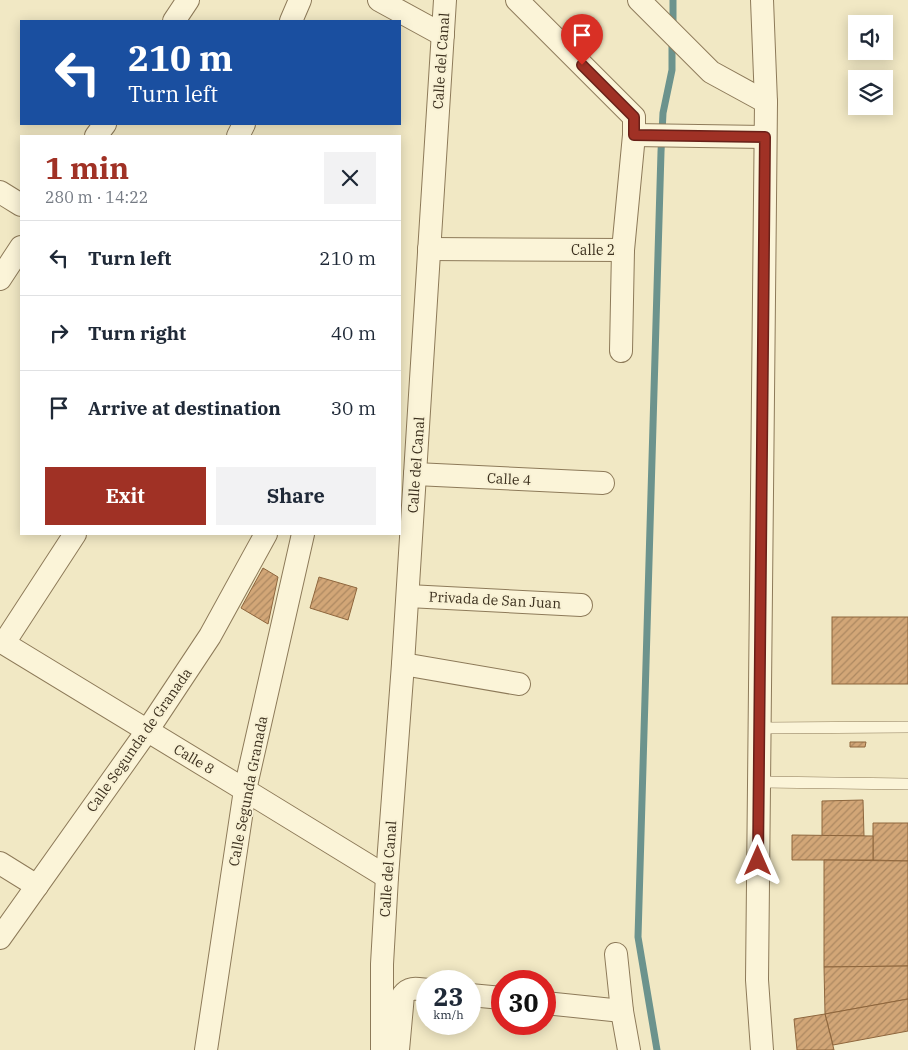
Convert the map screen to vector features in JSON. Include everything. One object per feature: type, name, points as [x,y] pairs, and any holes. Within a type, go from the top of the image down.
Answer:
[{"type":"street","points":[[175,20],[188,0]]},
{"type":"street","points":[[291,20],[300,0]]},
{"type":"street","points":[[379,0],[443,35]]},
{"type":"street","name":"Calle del Canal","points":[[382,1050],[382,964],[415,474],[409,436],[430,249],[445,0]]},
{"type":"street","points":[[517,0],[639,129],[674,135],[765,137]]},
{"type":"street","points":[[639,0],[711,72],[766,102]]},
{"type":"street","points":[[762,0],[766,102],[757,980],[762,1050]]},
{"type":"street","name":"Calle 2","points":[[430,249],[623,250],[639,129]]},
{"type":"street","points":[[0,192],[20,204]]},
{"type":"street","points":[[0,279],[20,249]]},
{"type":"street","points":[[621,351],[623,250]]},
{"type":"street","name":"Calle 4","points":[[415,474],[603,483]]},
{"type":"street","points":[[2,642],[74,535]]},
{"type":"street","name":"Calle Segunda de Granada","points":[[0,938],[147,731],[210,636],[265,535]]},
{"type":"street","name":"Calle Segunda Granada","points":[[206,1050],[245,790],[302,535]]},
{"type":"street","name":"Privada de San Juan","points":[[408,596],[581,605]]},
{"type":"street","name":"Calle 8","points":[[2,642],[387,877]]},
{"type":"street","points":[[403,664],[520,684]]},
{"type":"street","points":[[0,862],[37,886]]},
{"type":"street","points":[[616,954],[622,1011],[629,1050]]},
{"type":"street","points":[[398,1050],[403,995],[416,990]]},
{"type":"street","points":[[556,1004],[622,1011]]},
{"type":"lane","points":[[759,728],[908,727]]},
{"type":"lane","points":[[759,782],[908,784]]},
{"type":"building","points":[[263,568],[278,577],[268,624],[241,608]]},
{"type":"building","points":[[319,577],[357,588],[348,620],[310,608]]},
{"type":"building","points":[[832,617],[908,617],[908,684],[832,684]]},
{"type":"building","points":[[850,742],[866,742],[865,747],[850,747]]},
{"type":"building","points":[[863,800],[864,836],[822,836],[822,801]]},
{"type":"building","points":[[873,823],[908,823],[908,861],[873,860]]},
{"type":"building","points":[[792,835],[873,836],[873,860],[792,860]]},
{"type":"building","points":[[824,860],[908,861],[908,966],[824,967]]},
{"type":"building","points":[[908,966],[908,999],[825,1014],[824,967]]},
{"type":"building","points":[[908,999],[908,1031],[833,1045],[825,1014]]},
{"type":"building","points":[[825,1014],[834,1050],[797,1050],[794,1019]]},
{"type":"waterway","points":[[673,0],[673,27]]},
{"type":"waterway","points":[[657,1050],[638,937],[661,152],[663,113],[672,70],[672,40]]},
{"type":"route","points":[[582,65],[634,117],[634,135],[765,137],[758,861]]}]
